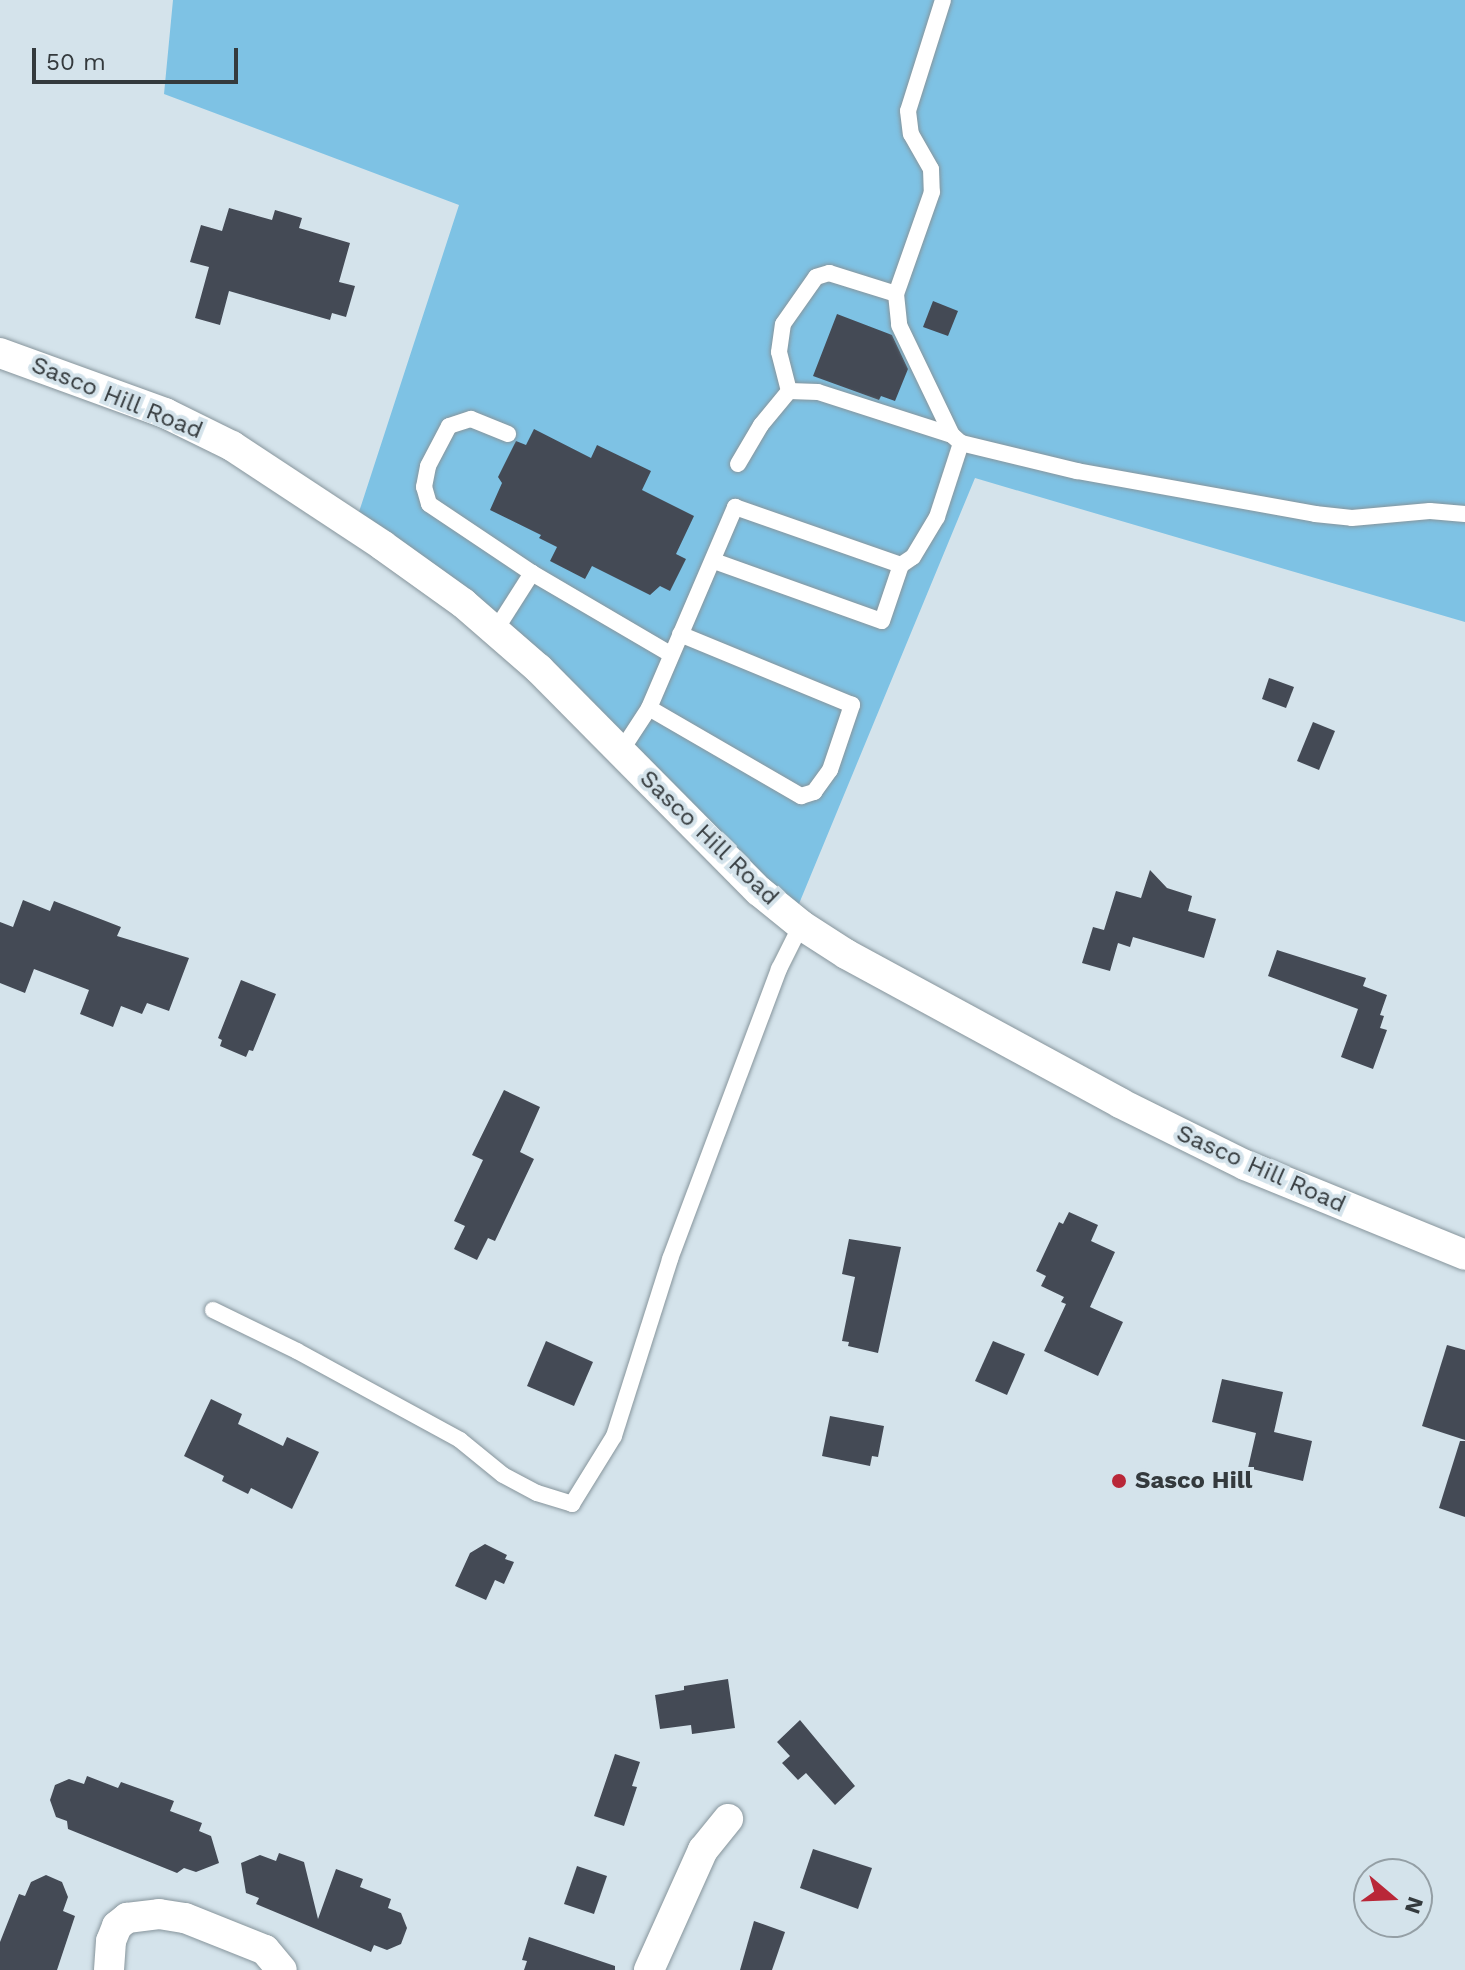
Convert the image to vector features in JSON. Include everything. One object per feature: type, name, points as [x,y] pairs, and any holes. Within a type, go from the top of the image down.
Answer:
[{"type":"street","name":"Sasco Hill Road","points":[[0,353],[165,413],[232,446],[382,545],[463,603],[495,631],[621,751],[709,843],[801,925],[846,954],[1205,1146],[1465,1255]]},
{"type":"street","points":[[649,1970],[703,1850],[728,1819]]},
{"type":"street","points":[[109,1970],[111,1941],[117,1926],[127,1918],[159,1914],[185,1918],[265,1950],[282,1970]]},
{"type":"lane","points":[[714,561],[882,621],[901,565],[913,557],[937,517],[957,439],[899,325],[896,294],[932,192],[931,169],[911,134],[908,111],[943,0]]},
{"type":"lane","points":[[789,391],[779,352],[783,324],[816,277],[829,273],[896,294]]},
{"type":"lane","points":[[789,391],[818,392],[957,439],[1160,488],[1352,518],[1430,511],[1465,514]]},
{"type":"lane","points":[[738,464],[761,425],[789,391]]},
{"type":"lane","points":[[508,434],[471,419],[449,426],[428,466],[424,487],[429,504],[532,573],[670,654]]},
{"type":"lane","points":[[621,751],[649,708],[735,507],[901,565]]},
{"type":"lane","points":[[495,631],[532,573]]},
{"type":"lane","points":[[649,708],[801,796],[814,792],[830,770],[852,705],[680,634]]},
{"type":"lane","points":[[213,1310],[297,1351],[447,1433],[503,1475],[537,1493],[572,1504],[614,1436],[670,1259],[779,969],[801,925]]},
{"type":"shaded area","points":[[173,0],[1465,0],[1465,622],[975,478],[796,911],[358,515],[459,205],[164,94]]},
{"type":"building","points":[[229,208],[272,220],[275,210],[302,218],[299,228],[350,243],[339,282],[355,286],[346,317],[332,313],[330,320],[229,291],[220,325],[195,318],[209,267],[190,262],[201,225],[222,231]]},
{"type":"building","points":[[933,301],[958,311],[948,336],[923,327]]},
{"type":"building","points":[[837,314],[892,335],[908,369],[895,401],[881,396],[879,400],[813,376]]},
{"type":"building","points":[[534,429],[591,458],[597,445],[651,471],[642,490],[694,516],[676,554],[686,559],[670,591],[660,586],[650,595],[592,566],[585,579],[550,561],[557,547],[539,538],[541,535],[490,510],[502,483],[498,477],[516,441],[526,445]]},
{"type":"building","points":[[1269,678],[1294,687],[1286,708],[1262,699]]},
{"type":"building","points":[[1313,722],[1335,731],[1319,770],[1297,761]]},
{"type":"building","points":[[1150,870],[1167,888],[1192,896],[1188,911],[1216,919],[1204,958],[1133,937],[1130,947],[1118,943],[1110,971],[1082,963],[1093,927],[1104,930],[1116,891],[1141,898]]},
{"type":"building","points":[[23,900],[50,911],[54,901],[121,927],[117,936],[189,958],[169,1011],[147,1003],[142,1014],[121,1006],[113,1027],[80,1014],[89,990],[34,969],[25,993],[0,983],[0,922],[13,927]]},
{"type":"building","points":[[1277,950],[1366,978],[1363,986],[1387,995],[1380,1015],[1384,1016],[1380,1028],[1387,1030],[1373,1069],[1341,1057],[1358,1009],[1268,976]]},
{"type":"building","points":[[241,980],[276,994],[253,1051],[249,1050],[246,1057],[220,1046],[222,1040],[218,1038]]},
{"type":"building","points":[[504,1090],[540,1107],[520,1152],[534,1159],[495,1241],[488,1238],[477,1260],[454,1249],[465,1226],[454,1221],[483,1160],[472,1155]]},
{"type":"building","points":[[1069,1212],[1098,1225],[1091,1241],[1115,1252],[1090,1307],[1123,1322],[1098,1376],[1044,1351],[1066,1304],[1061,1302],[1064,1297],[1041,1286],[1046,1276],[1036,1271],[1059,1222],[1063,1224]]},
{"type":"building","points":[[849,1239],[901,1247],[878,1353],[848,1346],[849,1342],[842,1341],[855,1277],[842,1274]]},
{"type":"building","points":[[546,1341],[593,1362],[574,1406],[527,1386]]},
{"type":"building","points":[[993,1341],[1025,1354],[1007,1395],[975,1381]]},
{"type":"building","points":[[1447,1345],[1465,1350],[1465,1440],[1422,1426]]},
{"type":"building","points":[[1222,1379],[1283,1392],[1274,1432],[1312,1441],[1303,1481],[1248,1468],[1256,1433],[1212,1422]]},
{"type":"building","points":[[211,1399],[242,1414],[238,1424],[283,1446],[287,1437],[319,1452],[292,1509],[251,1488],[248,1494],[222,1481],[224,1476],[184,1456]]},
{"type":"building","points":[[830,1416],[884,1426],[878,1457],[872,1456],[870,1466],[822,1456]]},
{"type":"building","points":[[1460,1441],[1465,1441],[1465,1517],[1439,1508]]},
{"type":"building","points":[[485,1544],[514,1562],[504,1584],[495,1580],[486,1600],[455,1586],[470,1553]]},
{"type":"building","points":[[728,1679],[735,1728],[692,1734],[691,1725],[660,1729],[655,1695],[684,1690],[684,1686]]},
{"type":"building","points":[[800,1720],[855,1786],[835,1805],[806,1773],[798,1780],[782,1763],[790,1756],[777,1742]]},
{"type":"building","points":[[615,1754],[640,1762],[632,1786],[637,1787],[624,1826],[594,1816]]},
{"type":"building","points":[[87,1776],[118,1788],[121,1782],[174,1801],[170,1811],[202,1823],[199,1831],[211,1836],[219,1863],[196,1872],[184,1868],[177,1873],[68,1829],[67,1821],[56,1817],[50,1800],[55,1785],[69,1779],[84,1784]]},
{"type":"building","points":[[813,1849],[872,1868],[858,1909],[800,1888]]},
{"type":"building","points":[[279,1853],[304,1862],[318,1919],[336,1869],[363,1879],[360,1887],[391,1899],[388,1908],[401,1913],[407,1928],[401,1944],[387,1950],[374,1945],[371,1952],[256,1904],[259,1898],[246,1893],[241,1863],[260,1855],[276,1861]]},
{"type":"building","points":[[577,1866],[607,1876],[594,1914],[564,1904]]},
{"type":"building","points":[[46,1875],[62,1882],[68,1897],[63,1911],[75,1916],[57,1970],[0,1970],[0,1942],[19,1894],[25,1896],[31,1882]]},
{"type":"building","points":[[754,1921],[785,1932],[772,1970],[740,1970]]},
{"type":"building","points":[[529,1937],[615,1966],[615,1970],[524,1970],[527,1961],[522,1960]]},
{"type":"place","name":"Sasco Hill","points":[[1119,1481]]}]
